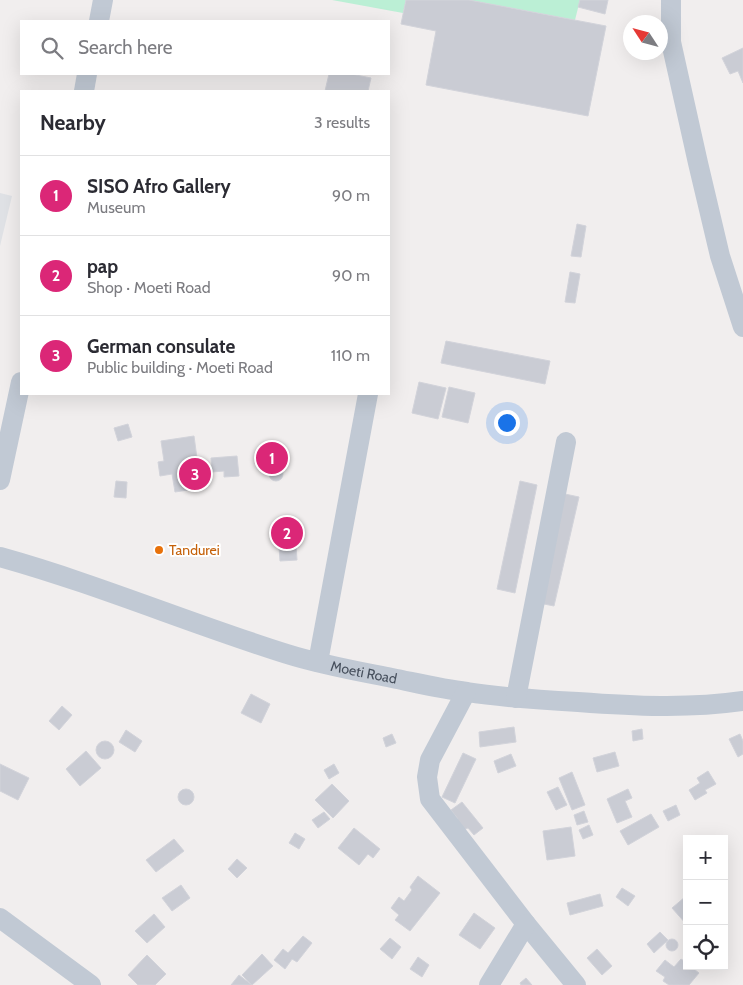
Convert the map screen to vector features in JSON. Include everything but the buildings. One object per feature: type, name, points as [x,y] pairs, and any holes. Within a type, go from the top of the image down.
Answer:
[{"type":"street","points":[[99,20],[103,0]]},
{"type":"street","points":[[671,0],[671,42],[720,256],[743,328]]},
{"type":"street","points":[[84,90],[88,75]]},
{"type":"street","points":[[0,480],[20,387]]},
{"type":"street","points":[[318,662],[368,395]]},
{"type":"street","points":[[516,698],[566,442]]},
{"type":"street","name":"Moeti Road","points":[[0,557],[245,640],[318,662],[466,692],[516,698],[626,706],[716,705],[743,701]]},
{"type":"street","points":[[466,692],[430,760],[427,778],[430,799],[526,924],[576,985]]},
{"type":"street","points":[[0,918],[92,985]]},
{"type":"street","points":[[489,985],[526,924]]},
{"type":"shaded area","points":[[0,193],[12,196],[0,246]]},
{"type":"green space","points":[[332,0],[406,0],[403,13]]},
{"type":"green space","points":[[469,0],[580,0],[575,20]]},
{"type":"place","name":"SISO Afro Gallery","points":[[272,458]]},
{"type":"place","name":"German consulate","points":[[195,474]]},
{"type":"place","name":"pap","points":[[287,533]]},
{"type":"place","name":"Tandurei","points":[[159,550]]}]
